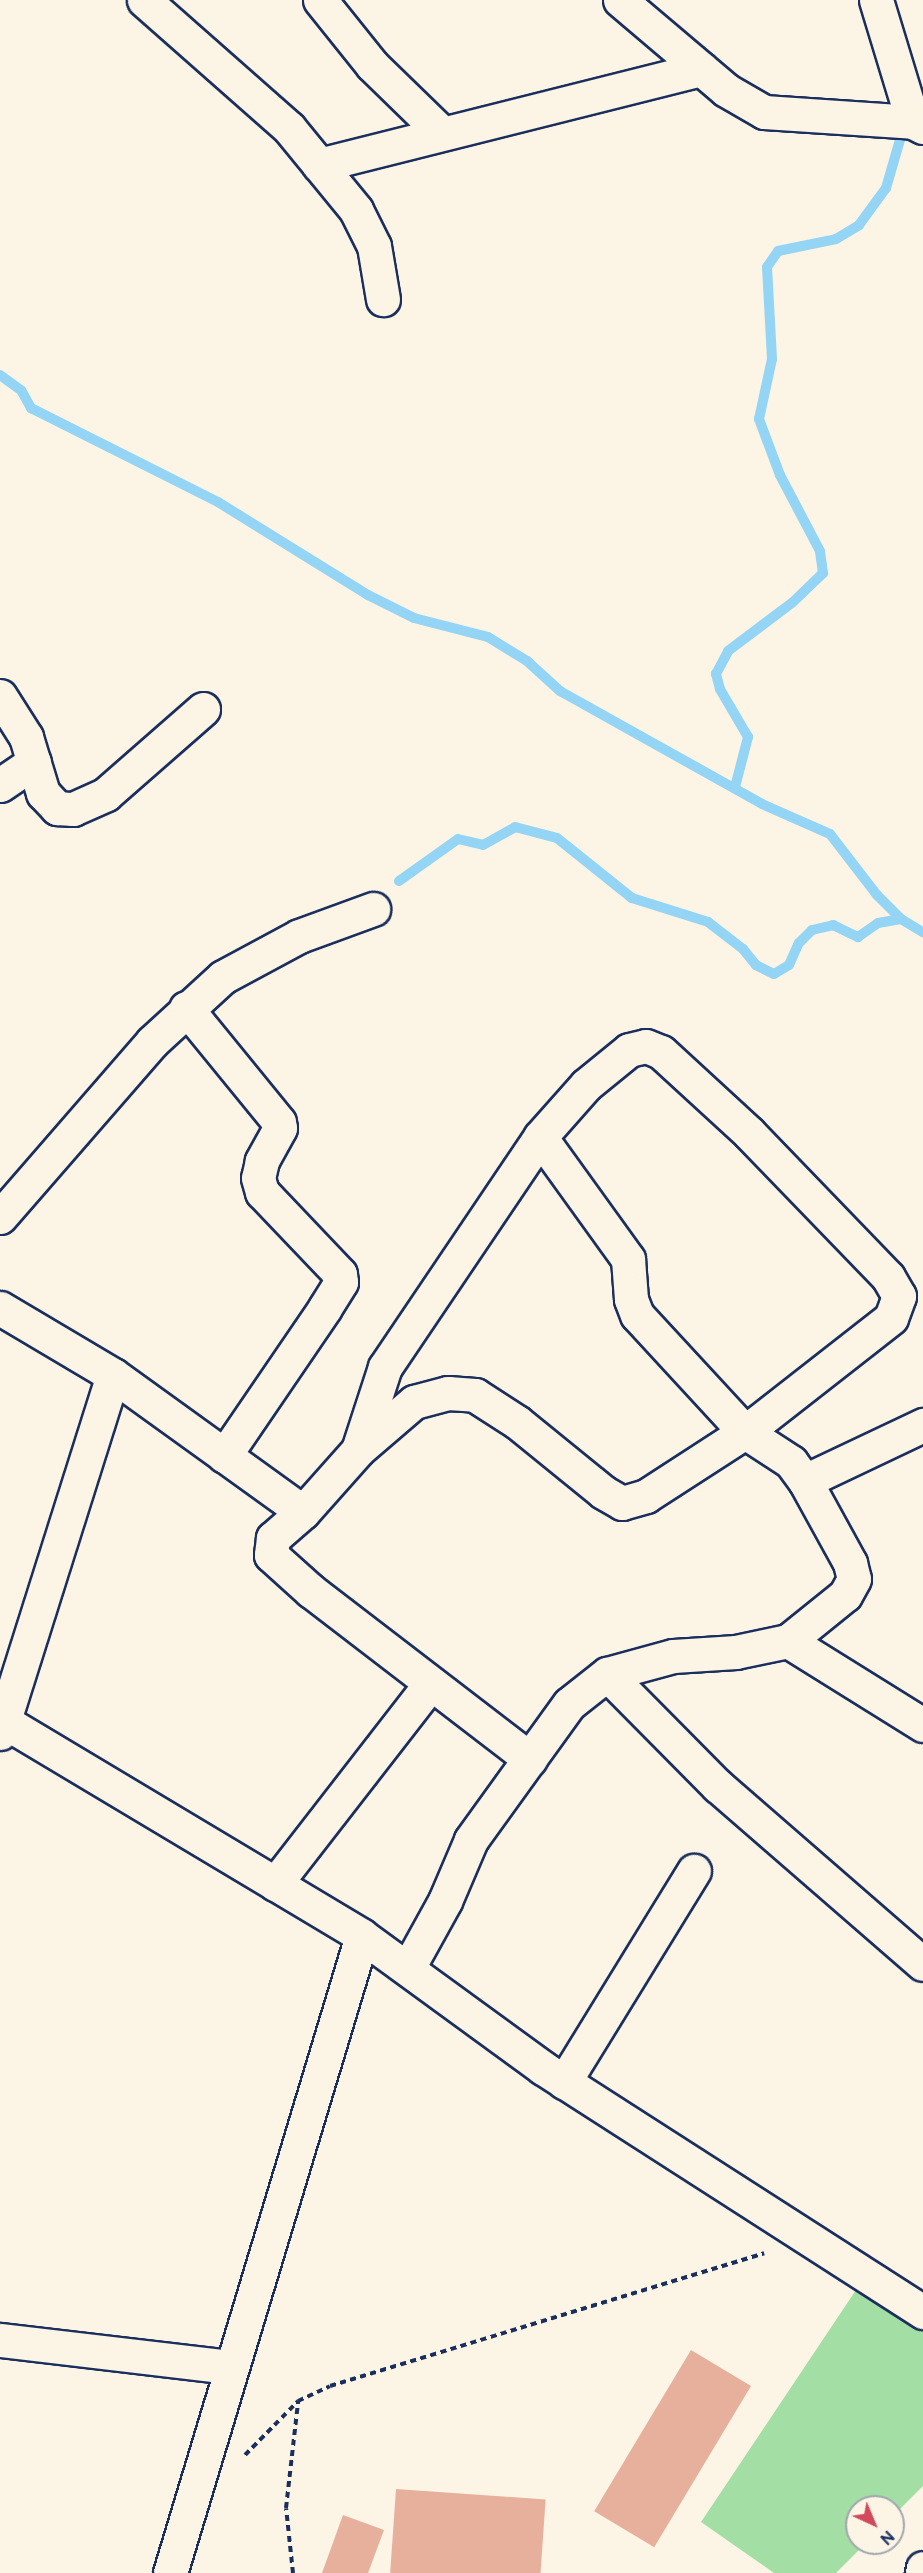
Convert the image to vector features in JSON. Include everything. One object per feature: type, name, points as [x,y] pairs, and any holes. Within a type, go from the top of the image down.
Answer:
[{"type":"street","points":[[144,0],[289,128],[356,210],[374,246],[383,299]]},
{"type":"street","points":[[320,0],[372,65],[442,133]]},
{"type":"street","points":[[620,0],[701,69],[764,112],[918,125],[876,0]]},
{"type":"street","points":[[319,165],[701,69]]},
{"type":"street","points":[[0,696],[26,737],[50,802],[57,808],[73,808],[106,794],[203,709]]},
{"type":"street","points":[[0,785],[34,762]]},
{"type":"street","points":[[0,1218],[152,1042],[186,1008],[223,977],[299,936],[373,909]]},
{"type":"street","points":[[186,1008],[279,1122],[280,1128],[262,1161],[258,1178],[262,1192],[340,1274],[340,1282],[325,1308],[224,1456]]},
{"type":"street","points":[[358,1450],[385,1367],[552,1119],[610,1061],[628,1050],[646,1046],[661,1052],[749,1133],[888,1277],[899,1296],[891,1318],[745,1432],[646,1496],[622,1503],[603,1492],[517,1422],[475,1395],[448,1393],[414,1402],[358,1450],[303,1512],[273,1538],[271,1555],[530,1759]]},
{"type":"street","points":[[408,1968],[445,1901],[471,1840],[569,1704],[607,1674],[673,1656],[736,1652],[788,1641],[845,1595],[854,1579],[850,1563],[805,1481],[791,1462],[745,1432],[638,1315],[631,1299],[628,1259],[540,1137]]},
{"type":"street","points":[[0,1308],[113,1375],[303,1512]]},
{"type":"street","points":[[113,1375],[1,1725],[362,1936],[564,2082],[923,2312]]},
{"type":"street","points":[[805,1481],[923,1425]]},
{"type":"street","points":[[788,1641],[923,1725]]},
{"type":"street","points":[[607,1674],[718,1786],[923,1964]]},
{"type":"street","points":[[275,1884],[431,1683]]},
{"type":"street","points":[[564,2082],[694,1871]]},
{"type":"street","points":[[170,2573],[230,2367],[362,1936]]},
{"type":"street","points":[[0,2340],[230,2367]]},
{"type":"street","points":[[922,2573],[923,2568]]},
{"type":"path","points":[[243,2458],[298,2401],[330,2386],[640,2288],[756,2254],[775,2253]]},
{"type":"path","points":[[292,2573],[286,2508],[298,2401]]},
{"type":"green space","points":[[866,2275],[923,2312],[923,2486],[905,2504],[905,2495],[845,2495],[845,2555],[854,2555],[836,2573],[774,2573],[701,2522]]},
{"type":"building","points":[[691,2350],[751,2386],[654,2547],[594,2511]]},
{"type":"building","points":[[396,2489],[546,2499],[540,2573],[390,2573]]},
{"type":"building","points":[[343,2515],[384,2530],[368,2573],[322,2573]]},
{"type":"waterway","points":[[735,787],[748,737],[720,689],[716,674],[728,651],[793,602],[823,573],[820,551],[780,475],[759,419],[772,359],[767,267],[778,251],[836,239],[859,225],[886,188],[902,133]]},
{"type":"waterway","points":[[0,375],[21,390],[31,408],[218,502],[368,595],[414,618],[488,637],[527,661],[560,691],[762,804],[830,834],[877,895],[901,919],[923,932]]},
{"type":"waterway","points":[[399,881],[458,839],[483,845],[515,827],[557,838],[632,898],[708,922],[743,949],[756,965],[774,974],[789,965],[799,943],[812,930],[833,925],[858,937],[878,923],[901,919]]}]
